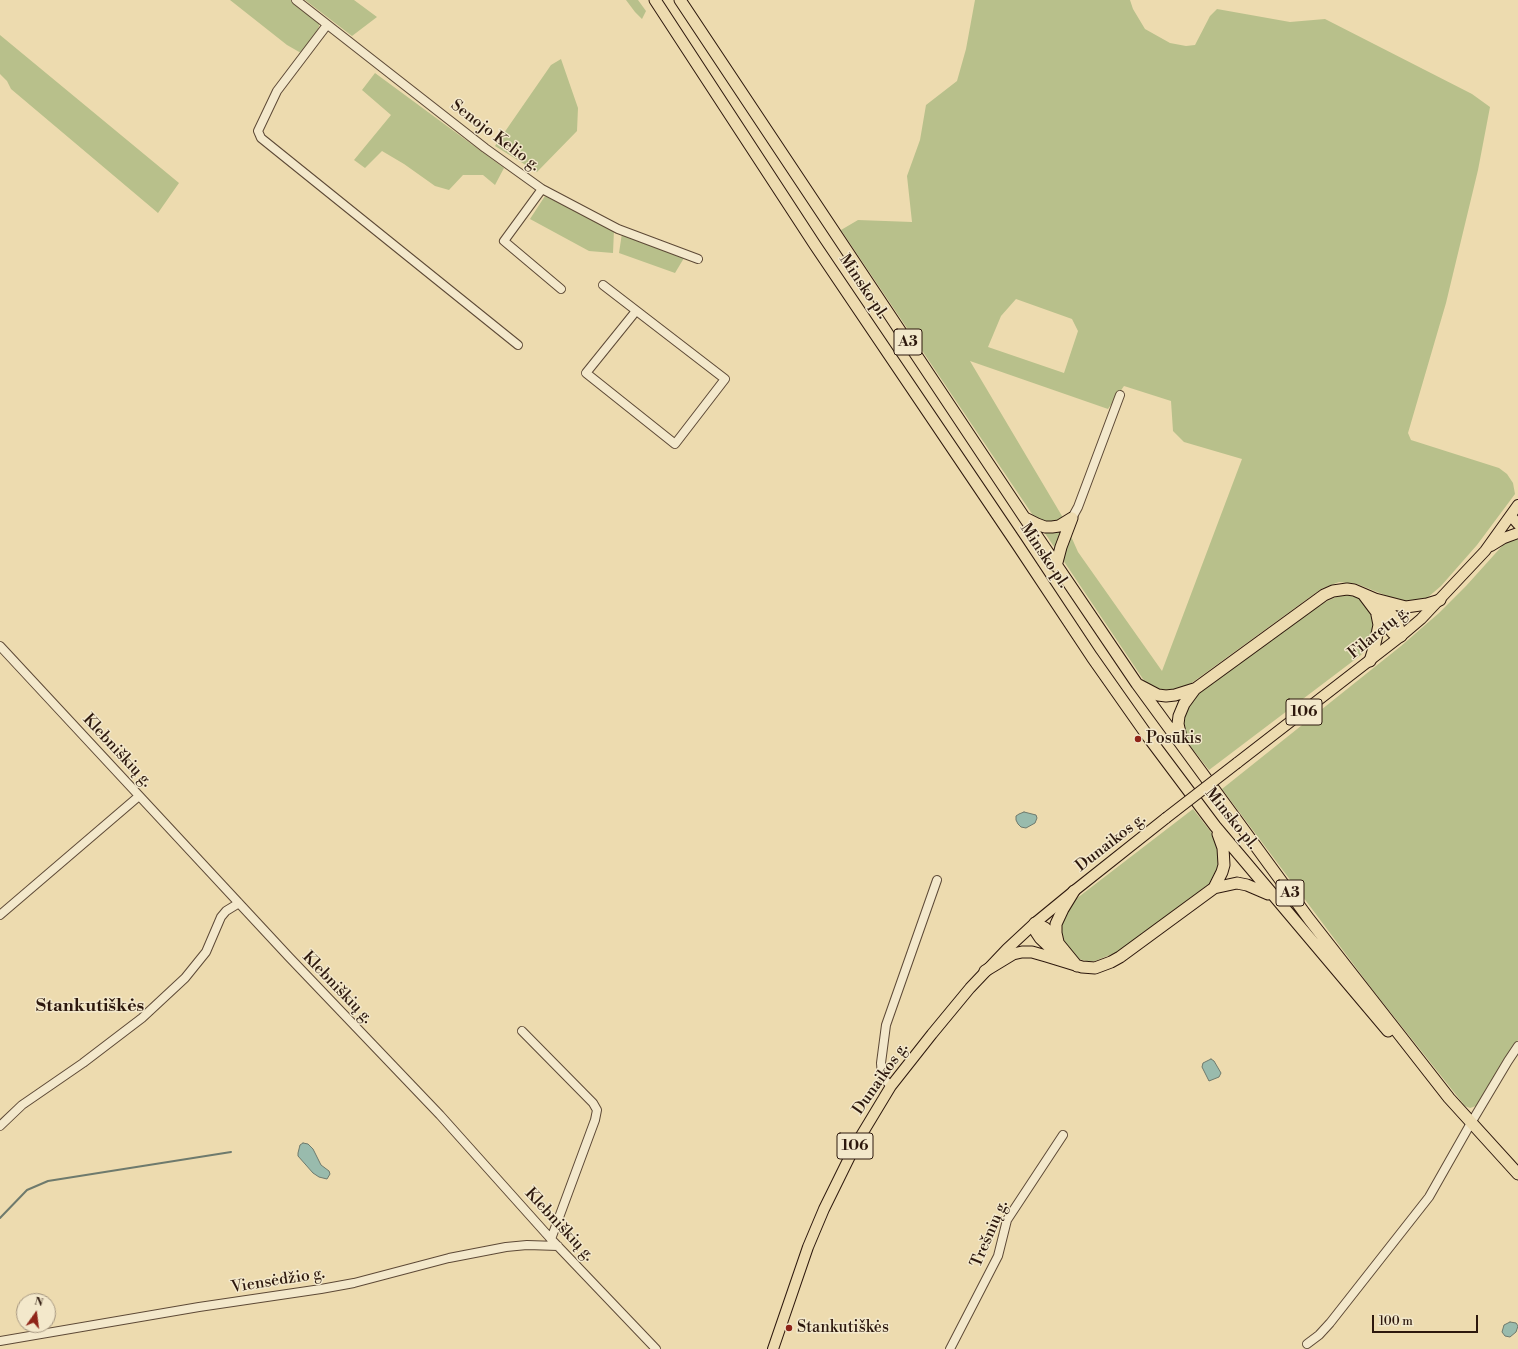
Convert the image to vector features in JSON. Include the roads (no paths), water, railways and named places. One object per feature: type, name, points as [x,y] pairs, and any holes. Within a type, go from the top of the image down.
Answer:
[{"type":"highway","name":"Minsko pl.","points":[[655,0],[815,245],[1092,657],[1149,738],[1215,826],[1274,897],[1417,1065],[1518,1174]]},
{"type":"highway","name":"Minsko pl.","points":[[680,0],[1056,566],[1137,684],[1309,919],[1449,1098]]},
{"type":"highway","points":[[1024,517],[1045,527],[1059,526],[1072,518]]},
{"type":"highway","points":[[1056,566],[1061,547],[1072,518]]},
{"type":"highway","points":[[1184,748],[1178,724],[1179,716],[1184,704],[1195,689],[1324,595],[1339,589],[1347,589],[1361,592],[1375,599],[1406,607],[1427,604],[1440,600]]},
{"type":"highway","points":[[1361,592],[1394,633],[1401,636]]},
{"type":"highway","points":[[1375,599],[1390,612],[1396,620],[1401,636]]},
{"type":"highway","points":[[1370,661],[1379,625],[1376,612]]},
{"type":"highway","points":[[1137,684],[1158,695],[1166,696],[1195,689]]},
{"type":"highway","points":[[1214,888],[1222,872],[1224,858],[1223,848],[1215,826]]},
{"type":"highway","points":[[986,971],[1013,954],[1022,952],[1032,952],[1077,966],[1095,968],[1111,962],[1214,888],[1237,883],[1258,888],[1274,897]]},
{"type":"highway","points":[[1058,943],[1056,924],[1074,891]]},
{"type":"highway","points":[[1035,923],[1045,928],[1077,966]]},
{"type":"highway","points":[[1035,923],[1036,932],[1040,938],[1066,963]]},
{"type":"main road","name":"Filaretų g.","points":[[1166,818],[1401,636],[1440,600],[1484,551],[1516,519],[1518,505]]},
{"type":"main road","points":[[1484,551],[1504,538],[1518,533]]},
{"type":"main road","name":"Dunaikos g.","points":[[1074,891],[1166,818]]},
{"type":"main road","name":"106","points":[[1035,923],[1074,891]]},
{"type":"main road","name":"Dunaikos g.","points":[[772,1349],[808,1247],[824,1209],[856,1144],[891,1086],[932,1034],[986,971],[1035,923]]},
{"type":"street","name":"Senojo Kelio g.","points":[[296,0],[485,148],[542,189],[618,229],[698,259]]},
{"type":"street","points":[[327,25],[277,91],[258,131],[261,138],[518,345]]},
{"type":"street","points":[[542,189],[504,241],[561,289]]},
{"type":"street","points":[[603,285],[725,379],[675,444],[586,373],[636,311]]},
{"type":"street","points":[[1072,518],[1078,507],[1120,395]]},
{"type":"street","name":"Klebniškių g.","points":[[0,646],[294,963],[440,1115],[551,1239],[656,1349]]},
{"type":"street","points":[[0,915],[139,796]]},
{"type":"street","points":[[891,1086],[882,1077],[881,1063],[886,1025],[937,880]]},
{"type":"street","points":[[0,1126],[22,1105],[83,1063],[142,1018],[185,978],[206,952],[221,917],[226,911],[239,903]]},
{"type":"street","points":[[522,1031],[597,1110],[595,1120],[551,1239]]},
{"type":"street","points":[[1307,1344],[1318,1336],[1330,1323],[1429,1197],[1471,1122],[1518,1046]]},
{"type":"street","name":"Trešnių g.","points":[[950,1349],[998,1256],[1008,1220],[1063,1134]]},
{"type":"street","name":"Viensėdžio g.","points":[[0,1341],[199,1307],[322,1289],[354,1283],[449,1258],[506,1247],[527,1245],[558,1246]]},
{"type":"waterway","points":[[0,1218],[27,1190],[48,1181],[231,1152]]},
{"type":"place","name":"Posūkis","points":[[1138,739]]},
{"type":"place","name":"Stankutiškės","points":[[789,1328]]},
{"type":"district","name":"Stankutiškės","points":[[90,1007]]}]
